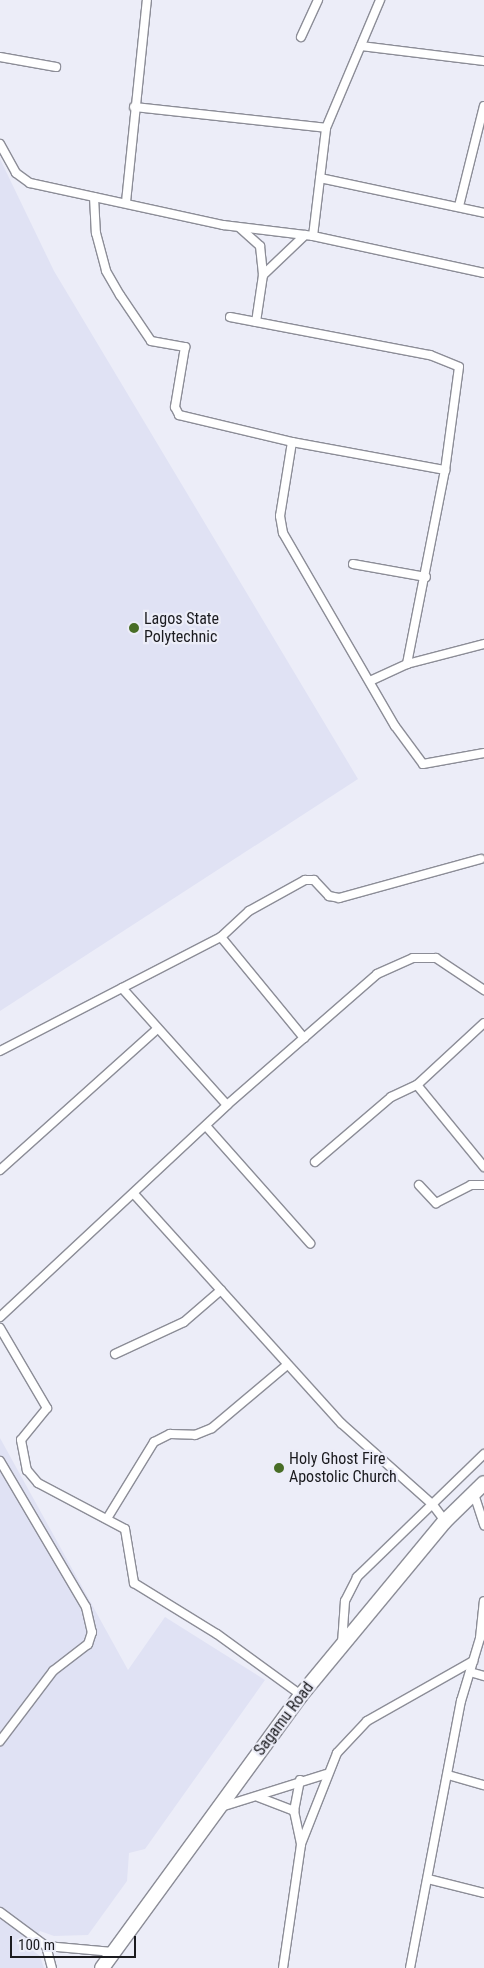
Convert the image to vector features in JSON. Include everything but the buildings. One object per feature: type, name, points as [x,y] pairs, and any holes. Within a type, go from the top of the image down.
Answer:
[{"type":"highway","name":"Sagamu Road","points":[[102,1968],[301,1695],[445,1522],[484,1484]]},
{"type":"street","points":[[126,202],[134,107],[147,0]]},
{"type":"street","points":[[301,37],[318,0]]},
{"type":"street","points":[[263,275],[309,235],[320,178],[326,128],[380,0]]},
{"type":"street","points":[[361,46],[484,61]]},
{"type":"street","points":[[0,57],[56,67]]},
{"type":"street","points":[[459,206],[484,106]]},
{"type":"street","points":[[134,107],[326,128]]},
{"type":"street","points":[[0,144],[22,179],[94,197],[126,202],[240,228],[309,235],[484,273]]},
{"type":"street","points":[[320,178],[459,206],[484,213]]},
{"type":"street","points":[[94,197],[96,234],[106,271],[120,295],[150,341],[185,347],[176,407],[179,415],[292,442],[446,470]]},
{"type":"street","points":[[240,228],[260,246],[263,275],[256,322]]},
{"type":"street","points":[[230,317],[455,362],[461,375],[446,470],[407,664]]},
{"type":"street","points":[[292,442],[280,524],[395,726],[423,764],[484,753]]},
{"type":"street","points":[[353,564],[426,577]]},
{"type":"street","points":[[370,681],[407,664],[484,644]]},
{"type":"street","points":[[0,1051],[221,936],[260,904],[310,879],[339,898],[481,859]]},
{"type":"street","points":[[221,936],[304,1038]]},
{"type":"street","points":[[0,1317],[134,1194],[227,1105],[377,974],[413,958],[443,961],[484,990]]},
{"type":"street","points":[[122,988],[156,1030],[227,1105]]},
{"type":"street","points":[[315,1162],[391,1097],[417,1085],[484,1023]]},
{"type":"street","points":[[0,1170],[156,1030]]},
{"type":"street","points":[[417,1085],[484,1166]]},
{"type":"street","points":[[206,1126],[310,1243]]},
{"type":"street","points":[[419,1185],[436,1203],[471,1185],[484,1185]]},
{"type":"street","points":[[134,1194],[340,1423],[433,1505],[445,1522]]},
{"type":"street","points":[[115,1354],[184,1322],[222,1290]]},
{"type":"street","points":[[0,1328],[47,1408],[21,1440],[27,1470],[44,1487],[108,1517],[125,1529],[134,1583],[217,1634],[301,1695]]},
{"type":"street","points":[[108,1517],[154,1442],[170,1434],[195,1435],[212,1428],[287,1365]]},
{"type":"street","points":[[342,1645],[345,1601],[357,1577],[484,1454]]},
{"type":"street","points":[[0,1461],[86,1607],[92,1632],[88,1644],[54,1671],[0,1741]]},
{"type":"street","points":[[474,1494],[484,1525]]},
{"type":"street","points":[[410,1968],[484,1601]]},
{"type":"street","points":[[283,1968],[301,1844],[326,1774],[346,1742],[367,1721],[473,1661]]},
{"type":"street","points":[[470,1672],[484,1676]]},
{"type":"street","points":[[219,1808],[258,1798],[300,1780],[326,1774]]},
{"type":"street","points":[[448,1774],[484,1784]]},
{"type":"street","points":[[300,1780],[294,1810],[301,1844]]},
{"type":"street","points":[[258,1798],[294,1810]]},
{"type":"street","points":[[428,1879],[484,1893]]},
{"type":"street","points":[[0,1912],[46,1946],[113,1952]]},
{"type":"street","points":[[46,1946],[52,1968]]},
{"type":"shaded area","name":"Lagos State Polytechnic","points":[[0,159],[54,271],[358,779],[0,1011]]},
{"type":"shaded area","points":[[0,1438],[128,1670],[165,1617],[265,1680],[145,1849],[129,1853],[127,1881],[88,1935],[54,1936],[40,1931],[29,1948],[40,1956],[44,1968],[0,1968]]},
{"type":"place","name":"Lagos State Polytechnic","points":[[134,628]]},
{"type":"place","name":"Holy Ghost Fire Apostolic Church","points":[[279,1468]]}]
